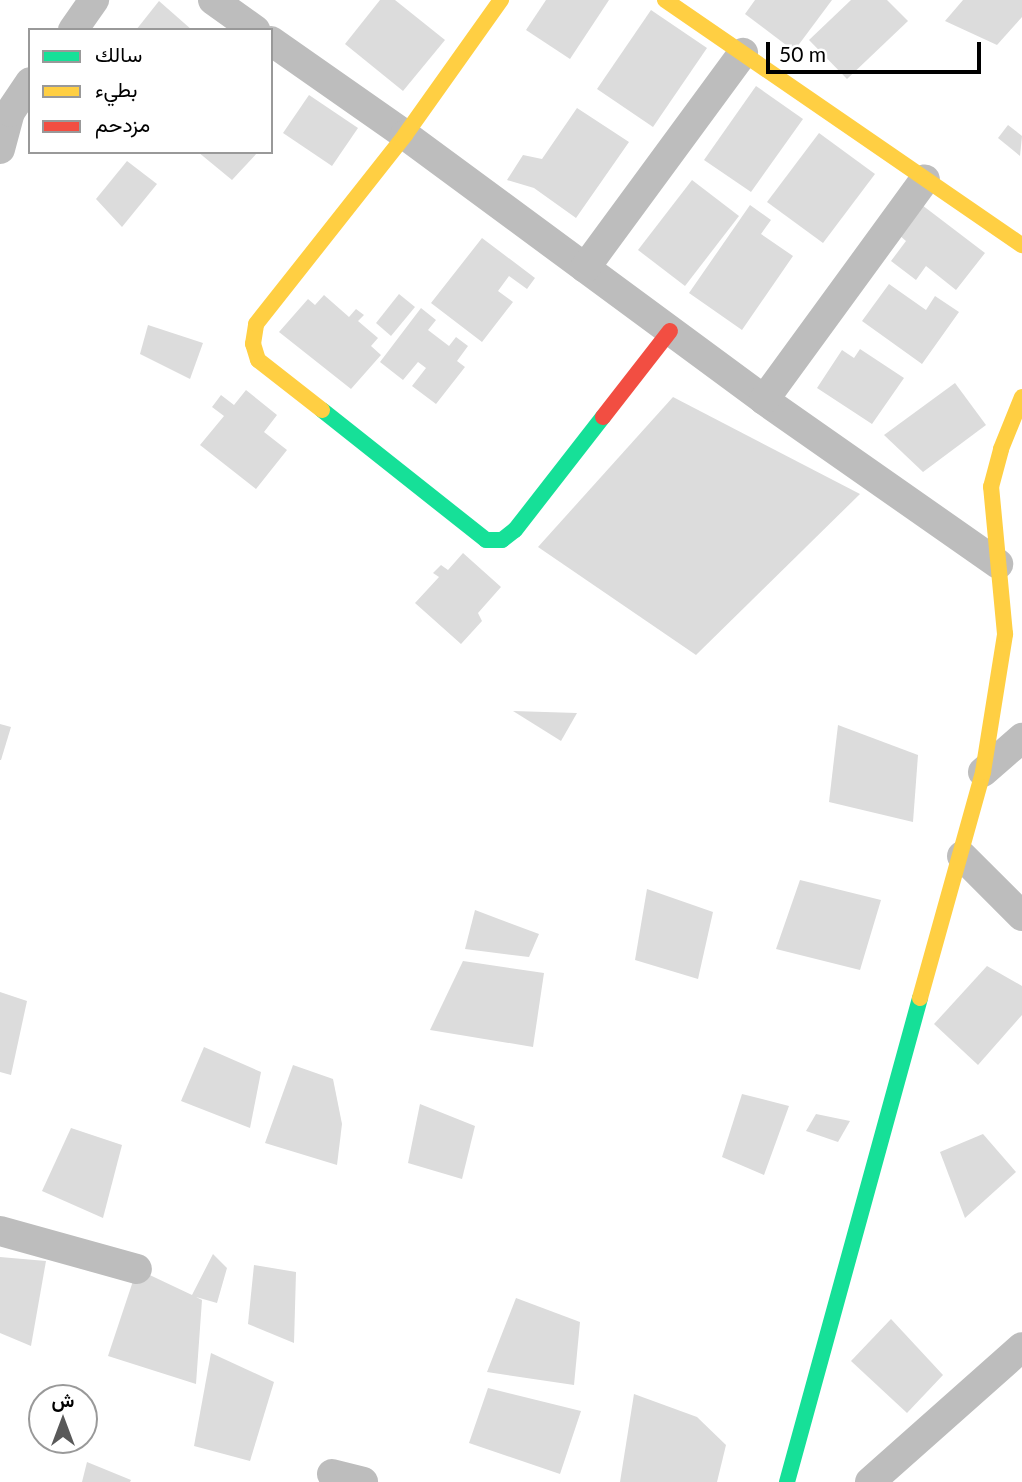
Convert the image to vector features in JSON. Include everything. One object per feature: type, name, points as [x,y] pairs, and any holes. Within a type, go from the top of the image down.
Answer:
[{"type":"street","points":[[74,28],[94,0]]},
{"type":"street","points":[[213,0],[252,28]]},
{"type":"street","points":[[501,0],[405,135],[256,324],[253,344],[258,360],[486,540],[502,540],[515,530],[670,331]]},
{"type":"street","points":[[666,0],[1022,245]]},
{"type":"street","points":[[273,42],[405,135],[764,400],[998,564]]},
{"type":"street","points":[[585,268],[743,53]]},
{"type":"street","points":[[0,149],[10,112],[28,85]]},
{"type":"street","points":[[764,400],[925,179]]},
{"type":"street","points":[[787,1482],[962,856],[983,772],[1004,634],[991,487],[1001,449],[1022,397]]},
{"type":"street","points":[[983,772],[1022,738]]},
{"type":"street","points":[[962,856],[1022,916]]},
{"type":"street","points":[[0,1231],[137,1269]]},
{"type":"street","points":[[870,1482],[1022,1347]]},
{"type":"street","points":[[332,1474],[363,1482]]},
{"type":"building","points":[[380,0],[395,0],[445,40],[403,91],[345,44]]},
{"type":"building","points":[[546,0],[609,0],[570,59],[526,30]]},
{"type":"building","points":[[755,0],[832,0],[794,51],[745,14]]},
{"type":"building","points":[[851,0],[887,0],[908,21],[847,79],[809,40]]},
{"type":"building","points":[[963,0],[1022,0],[1022,17],[997,45],[945,21]]},
{"type":"building","points":[[159,1],[190,28],[138,28]]},
{"type":"building","points":[[651,10],[707,48],[653,127],[597,89]]},
{"type":"building","points":[[756,86],[803,119],[751,192],[704,160]]},
{"type":"building","points":[[309,95],[358,128],[332,166],[283,133]]},
{"type":"building","points":[[577,108],[629,142],[576,218],[534,188],[507,180],[523,155],[542,159]]},
{"type":"building","points":[[1008,125],[1022,136],[1020,156],[998,138]]},
{"type":"building","points":[[819,133],[875,174],[823,243],[767,202]]},
{"type":"building","points":[[200,154],[256,154],[232,180]]},
{"type":"building","points":[[127,161],[157,184],[122,227],[96,199]]},
{"type":"building","points":[[692,180],[739,216],[685,286],[638,250]]},
{"type":"building","points":[[750,205],[771,220],[761,234],[793,256],[742,330],[689,293]]},
{"type":"building","points":[[922,205],[985,253],[956,290],[926,266],[916,280],[891,261],[906,241],[899,235]]},
{"type":"building","points":[[482,238],[535,278],[527,289],[509,276],[498,291],[513,302],[482,342],[431,303]]},
{"type":"building","points":[[889,284],[926,310],[935,296],[959,312],[922,364],[862,321]]},
{"type":"building","points":[[399,294],[415,307],[391,336],[376,323]]},
{"type":"building","points":[[324,295],[349,317],[356,309],[364,315],[358,321],[378,338],[371,346],[381,355],[351,389],[279,332],[308,299],[315,305]]},
{"type":"building","points":[[421,308],[436,320],[428,330],[449,346],[456,337],[468,346],[457,361],[465,367],[436,404],[412,386],[426,368],[418,362],[403,380],[380,362]]},
{"type":"building","points":[[148,325],[203,343],[190,379],[140,354]]},
{"type":"building","points":[[860,349],[904,378],[872,424],[817,388],[842,350],[854,358]]},
{"type":"building","points":[[955,383],[986,425],[923,472],[884,435]]},
{"type":"building","points":[[246,390],[277,415],[264,432],[287,450],[256,489],[200,445],[224,416],[212,407],[221,395],[234,405]]},
{"type":"building","points":[[673,397],[860,494],[696,655],[538,547]]},
{"type":"building","points":[[463,553],[501,587],[478,613],[482,621],[461,644],[415,603],[439,577],[433,573],[441,565],[448,570]]},
{"type":"building","points":[[513,711],[577,713],[561,741]]},
{"type":"building","points":[[0,724],[11,727],[1,760],[0,760]]},
{"type":"building","points":[[838,725],[918,755],[913,822],[829,802]]},
{"type":"building","points":[[800,880],[881,900],[860,970],[776,949]]},
{"type":"building","points":[[647,889],[713,912],[698,979],[635,960]]},
{"type":"building","points":[[475,910],[539,934],[529,957],[465,949]]},
{"type":"building","points":[[463,961],[544,973],[533,1047],[430,1030]]},
{"type":"building","points":[[987,966],[1022,986],[1022,1015],[978,1065],[934,1024]]},
{"type":"building","points":[[0,992],[27,1001],[11,1075],[0,1072]]},
{"type":"building","points":[[204,1047],[261,1072],[250,1128],[181,1101]]},
{"type":"building","points":[[293,1065],[333,1079],[342,1124],[337,1165],[265,1143]]},
{"type":"building","points":[[742,1094],[789,1106],[764,1175],[722,1157]]},
{"type":"building","points":[[420,1104],[475,1126],[462,1179],[408,1163]]},
{"type":"building","points":[[816,1114],[850,1121],[838,1142],[806,1131]]},
{"type":"building","points":[[71,1128],[122,1145],[103,1218],[42,1191]]},
{"type":"building","points":[[983,1134],[1016,1172],[965,1218],[940,1152]]},
{"type":"building","points":[[213,1254],[227,1268],[217,1303],[196,1297],[202,1300],[196,1384],[108,1356],[137,1269],[192,1295]]},
{"type":"building","points":[[0,1257],[46,1261],[31,1346],[0,1333]]},
{"type":"building","points":[[254,1265],[296,1272],[294,1343],[248,1324]]},
{"type":"building","points":[[516,1298],[580,1322],[574,1385],[487,1372]]},
{"type":"building","points":[[891,1319],[943,1375],[907,1413],[851,1361]]},
{"type":"building","points":[[211,1353],[274,1382],[250,1461],[194,1446]]},
{"type":"building","points":[[488,1388],[581,1411],[560,1474],[469,1443]]},
{"type":"building","points":[[634,1394],[697,1417],[726,1445],[717,1482],[620,1482]]},
{"type":"building","points":[[87,1462],[131,1480],[82,1482]]},
{"type":"traffic: fast","points":[[322,410],[486,540],[502,540],[515,530],[603,417]]},
{"type":"traffic: fast","points":[[787,1482],[920,998]]},
{"type":"traffic: slow","points":[[322,410],[258,360],[253,344],[256,324],[405,135],[501,0]]},
{"type":"traffic: slow","points":[[665,0],[1022,245]]},
{"type":"traffic: slow","points":[[920,998],[983,772],[1005,634],[991,487],[1001,449],[1022,397]]},
{"type":"traffic: jam","points":[[603,417],[670,331]]}]
